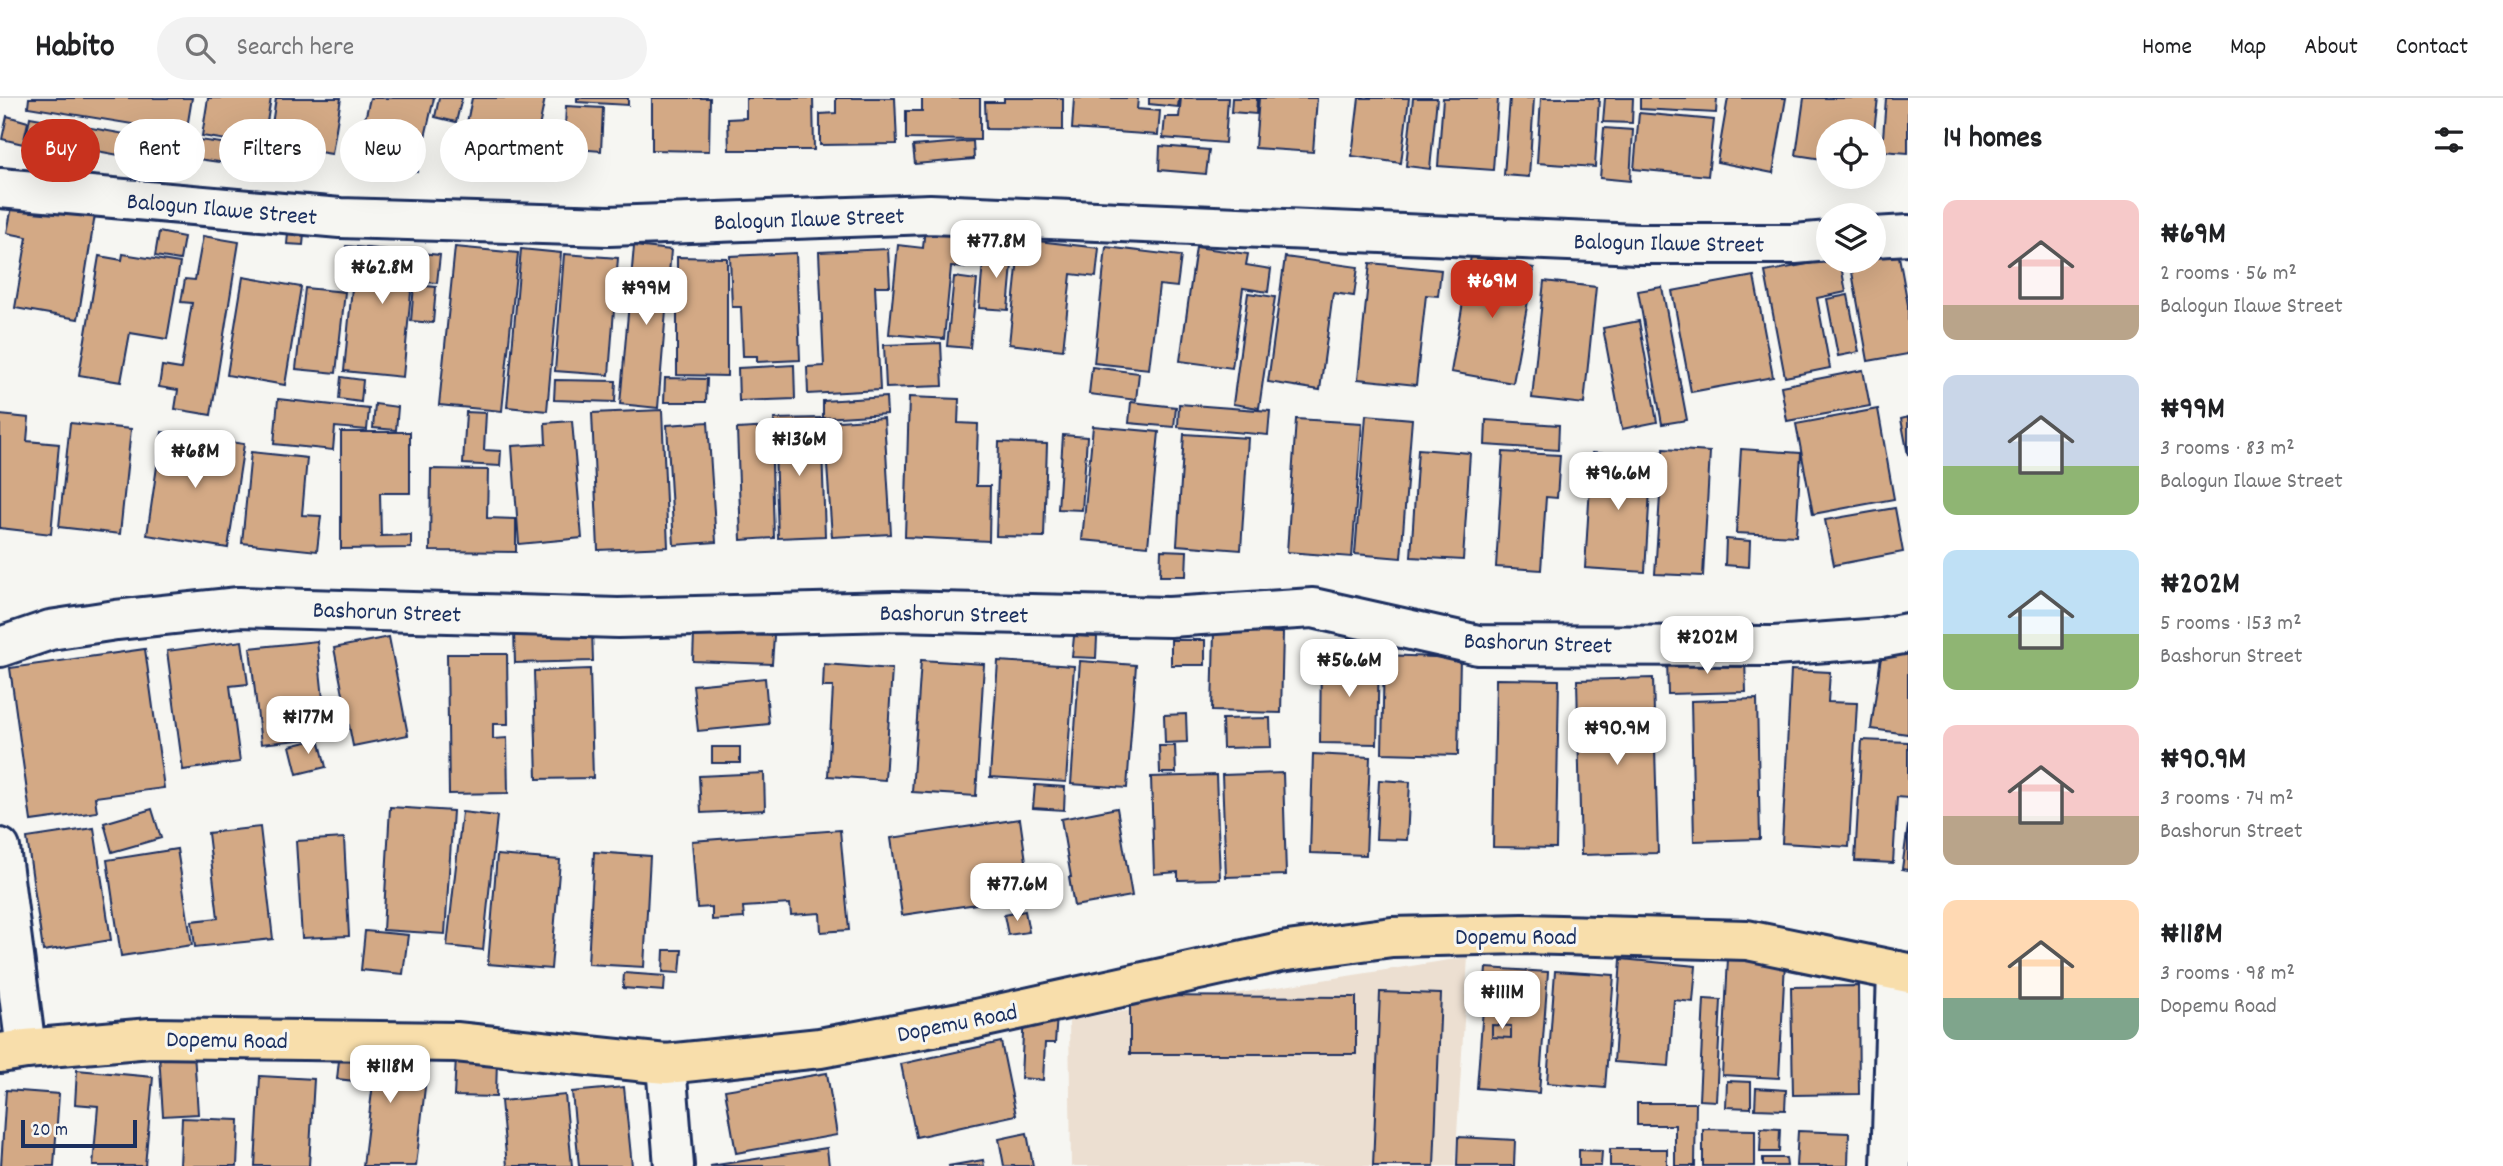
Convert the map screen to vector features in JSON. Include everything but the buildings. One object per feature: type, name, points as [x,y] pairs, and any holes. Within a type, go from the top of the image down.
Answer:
[{"type":"main road","name":"Dopemu Road","points":[[13,1051],[150,1038],[456,1042],[666,1064],[820,1048],[975,1019],[1280,951],[1392,937],[1523,934],[1747,940],[1902,972]]},
{"type":"street","name":"Balogun Ilawe Street","points":[[0,188],[340,218],[609,226],[930,214],[1638,244],[1816,242]]},
{"type":"street","points":[[1886,236],[1908,234]]},
{"type":"street","name":"Bashorun Street","points":[[0,647],[50,630],[239,607],[618,618],[893,611],[1169,617],[1313,608],[1478,645],[1774,646],[1881,638],[1908,633]]},
{"type":"street","points":[[0,848],[13,1051]]},
{"type":"street","points":[[1891,1166],[1902,972]]},
{"type":"street","points":[[666,1064],[674,1166]]},
{"type":"shaded area","points":[[1468,957],[1455,1166],[1071,1166],[1069,1020]]}]
